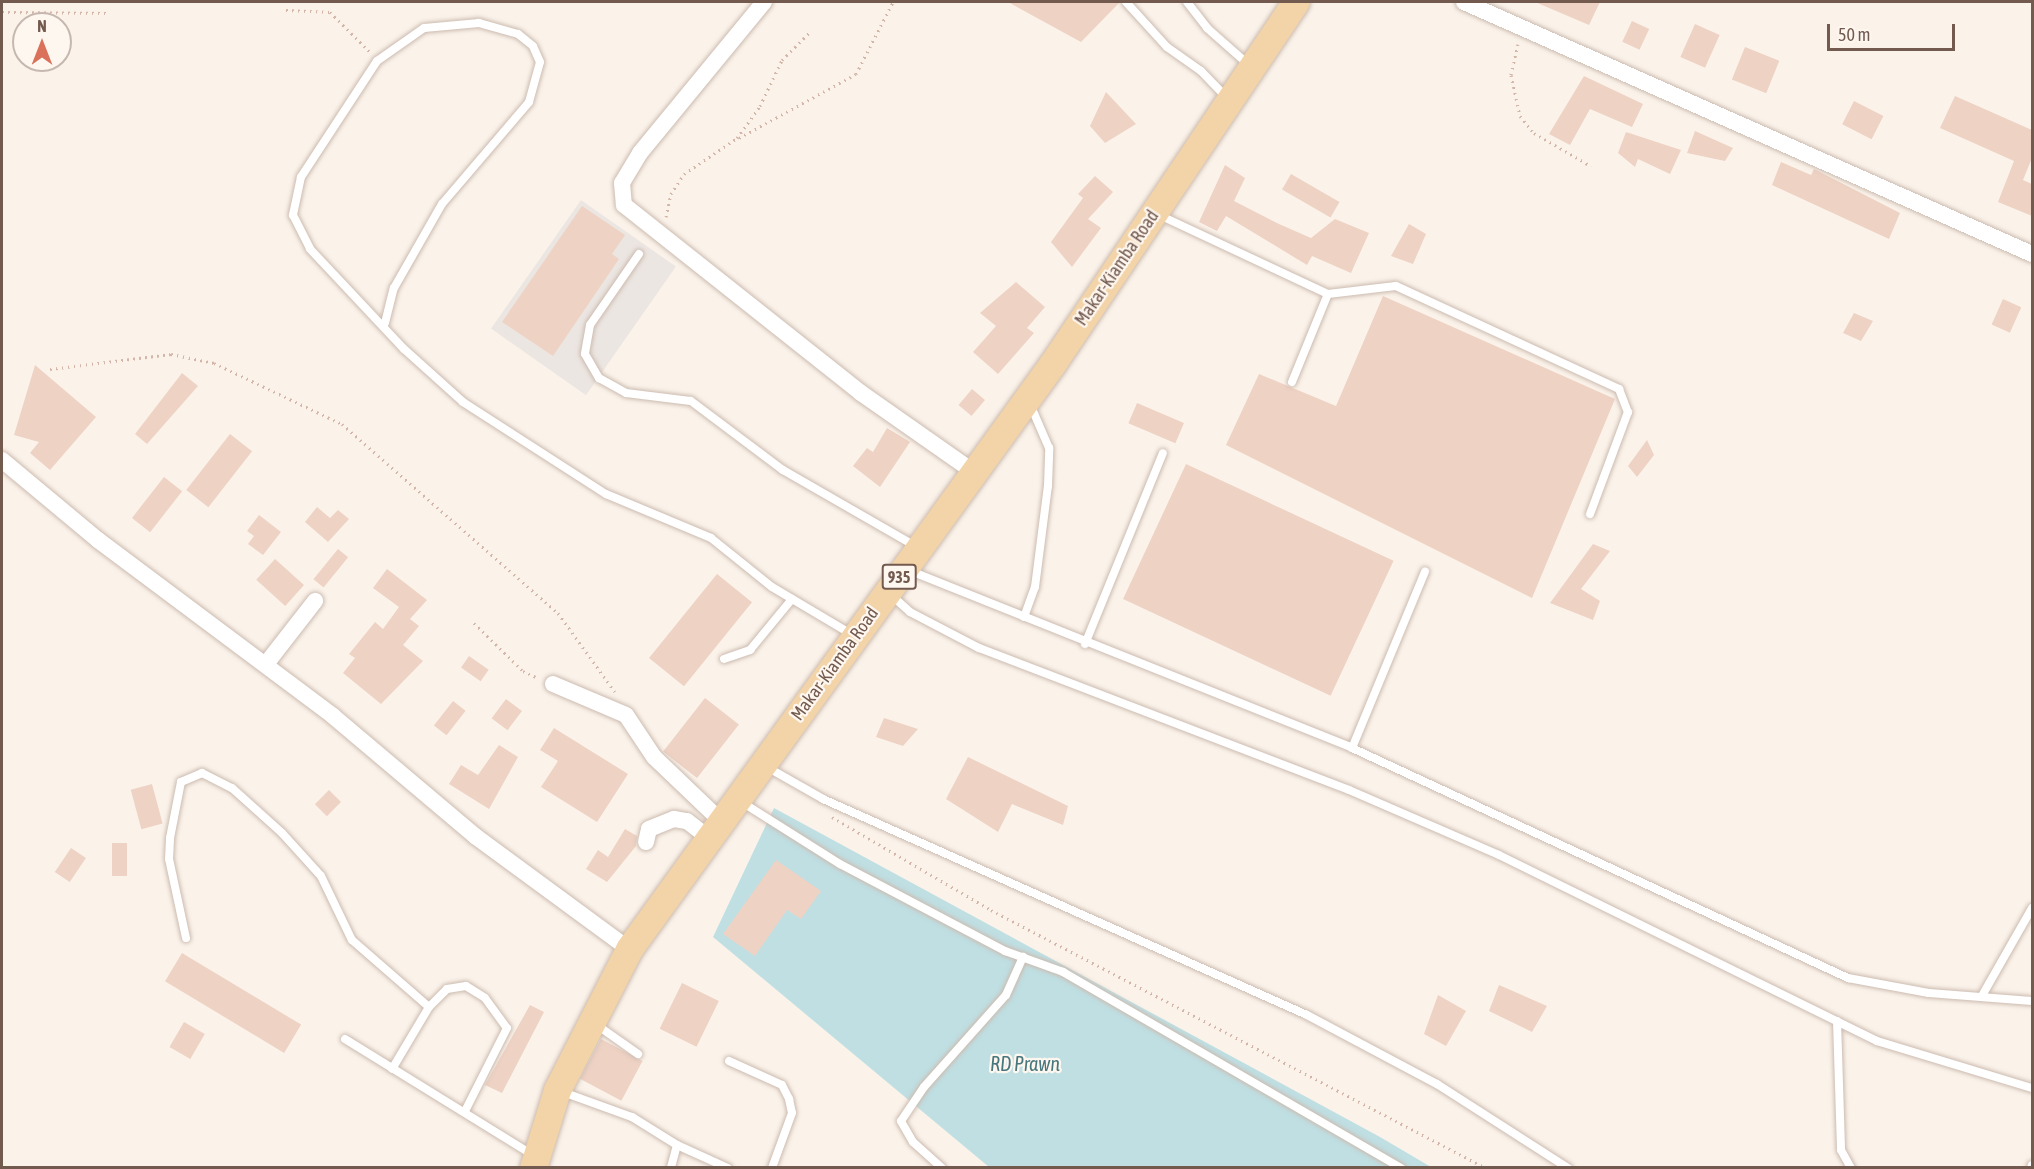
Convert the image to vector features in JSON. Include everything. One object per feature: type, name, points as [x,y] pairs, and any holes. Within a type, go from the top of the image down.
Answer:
[{"type":"main road","name":"Makar-Kiamba Road","points":[[534,1162],[557,1090],[588,1020],[629,949],[1027,399],[1296,2]]},
{"type":"street","points":[[764,2],[656,129],[622,183],[624,205],[631,216],[667,240],[861,393],[974,472]]},
{"type":"street","points":[[1464,2],[1522,30],[2032,254]]},
{"type":"street","points":[[2,460],[98,540],[266,664],[475,836],[629,949]]},
{"type":"street","points":[[266,664],[315,601]]},
{"type":"street","points":[[553,684],[577,699],[626,715],[654,757],[715,830]]},
{"type":"street","points":[[646,842],[649,829],[674,819],[715,830]]},
{"type":"lane","points":[[1126,2],[1167,47],[1201,71],[1229,101]]},
{"type":"lane","points":[[1187,2],[1207,28],[1252,68]]},
{"type":"lane","points":[[385,324],[394,288],[415,246],[459,179],[515,123],[541,74],[539,56],[528,40],[479,22],[424,28],[377,61],[301,177],[293,214],[310,249],[385,324],[404,349],[463,402],[606,494],[711,538],[792,599],[855,636]]},
{"type":"lane","points":[[1154,213],[1328,294],[1396,286],[1619,389],[1628,412],[1590,514]]},
{"type":"lane","points":[[639,254],[590,326],[585,354],[599,378],[626,393],[691,401],[783,470],[913,558],[1023,617],[1085,644],[1352,748],[1848,978],[1929,993],[1983,994],[2032,1001]]},
{"type":"lane","points":[[1292,382],[1328,294]]},
{"type":"lane","points":[[1023,617],[1038,569],[1049,458],[1044,431],[1027,399]]},
{"type":"lane","points":[[1085,644],[1163,453]]},
{"type":"lane","points":[[1352,748],[1425,572]]},
{"type":"lane","points":[[888,592],[910,612],[979,648],[1350,790],[1499,855],[1878,1041],[2032,1089]]},
{"type":"lane","points":[[724,659],[750,650],[792,599]]},
{"type":"lane","points":[[762,765],[823,799],[1307,1015],[1437,1084],[1568,1167]]},
{"type":"lane","points":[[186,938],[169,859],[170,838],[181,782],[202,773],[232,788],[282,833],[321,876],[352,940],[429,1007]]},
{"type":"lane","points":[[737,799],[840,864],[1023,957],[1063,972],[1401,1167]]},
{"type":"lane","points":[[1983,994],[2032,908]]},
{"type":"lane","points":[[942,1167],[912,1142],[901,1121],[924,1087],[1006,995],[1023,957]]},
{"type":"lane","points":[[392,1069],[429,1007],[447,989],[466,986],[485,998],[507,1028],[465,1111]]},
{"type":"lane","points":[[588,1020],[638,1054]]},
{"type":"lane","points":[[1837,1021],[1841,1150],[1851,1167]]},
{"type":"lane","points":[[345,1039],[465,1111],[534,1162]]},
{"type":"lane","points":[[729,1061],[782,1085],[789,1099],[792,1113],[772,1167]]},
{"type":"lane","points":[[557,1090],[632,1117],[677,1144],[728,1167]]},
{"type":"lane","points":[[671,1167],[677,1144]]},
{"type":"path","points":[[667,240],[666,210],[684,174],[737,138],[856,74],[893,2]]},
{"type":"path","points":[[286,10],[330,12],[377,61]]},
{"type":"path","points":[[2,12],[108,13]]},
{"type":"path","points":[[1522,30],[1511,75],[1520,116],[1534,134],[1591,166]]},
{"type":"path","points":[[737,138],[760,106],[782,60],[809,33]]},
{"type":"path","points":[[50,369],[171,354],[214,363],[342,424],[558,613],[601,667],[626,715]]},
{"type":"path","points":[[474,623],[523,671],[553,684]]},
{"type":"path","points":[[823,799],[835,823],[844,828],[1486,1167]]},
{"type":"shaded area","points":[[581,200],[676,267],[586,395],[491,329]]},
{"type":"water","name":"RD Prawn","points":[[774,808],[1380,1137],[1431,1167],[989,1167],[713,937]]},
{"type":"building","points":[[1008,2],[1120,2],[1081,42]]},
{"type":"building","points":[[1535,2],[1600,2],[1589,25]]},
{"type":"building","points":[[1632,21],[1649,29],[1639,50],[1622,42]]},
{"type":"building","points":[[1695,24],[1720,35],[1705,68],[1680,57]]},
{"type":"building","points":[[1745,47],[1779,61],[1766,93],[1732,79]]},
{"type":"building","points":[[1584,76],[1643,104],[1632,127],[1590,109],[1570,145],[1549,134]]},
{"type":"building","points":[[1106,92],[1136,124],[1105,143],[1090,126]]},
{"type":"building","points":[[1955,96],[2032,130],[2032,158],[2023,180],[2032,184],[2032,216],[1998,202],[2014,161],[1940,128]]},
{"type":"building","points":[[1854,101],[1883,116],[1872,139],[1842,124]]},
{"type":"building","points":[[1695,131],[1733,148],[1725,161],[1687,153]]},
{"type":"building","points":[[1626,132],[1681,150],[1670,174],[1638,159],[1635,167],[1618,153]]},
{"type":"building","points":[[1781,162],[1811,175],[1814,169],[1900,213],[1889,239],[1772,185]]},
{"type":"building","points":[[1225,165],[1245,178],[1234,201],[1279,224],[1311,238],[1335,219],[1369,233],[1351,273],[1312,256],[1307,265],[1226,216],[1217,231],[1199,222]]},
{"type":"building","points":[[1291,174],[1339,202],[1330,218],[1282,190]]},
{"type":"building","points":[[1095,176],[1113,192],[1088,219],[1101,228],[1072,267],[1051,242],[1083,198],[1078,194]]},
{"type":"building","points":[[582,206],[625,235],[612,254],[619,259],[553,356],[502,322]]},
{"type":"building","points":[[1409,224],[1426,234],[1413,264],[1391,256]]},
{"type":"building","points":[[1016,282],[1045,307],[1027,328],[1034,333],[998,374],[973,352],[996,326],[980,313]]},
{"type":"building","points":[[1383,296],[1615,399],[1532,598],[1226,445],[1259,374],[1336,406]]},
{"type":"building","points":[[2003,299],[2021,307],[2010,333],[1992,325]]},
{"type":"building","points":[[1854,313],[1873,321],[1861,341],[1843,333]]},
{"type":"building","points":[[35,365],[96,417],[50,470],[30,453],[39,442],[14,435]]},
{"type":"building","points":[[182,373],[198,386],[147,444],[135,434]]},
{"type":"building","points":[[972,389],[985,400],[972,416],[959,405]]},
{"type":"building","points":[[1137,403],[1184,423],[1175,443],[1128,423]]},
{"type":"building","points":[[887,428],[910,442],[880,487],[853,466],[867,448],[873,452]]},
{"type":"building","points":[[230,434],[252,451],[208,507],[186,490]]},
{"type":"building","points":[[1647,440],[1654,455],[1637,477],[1628,466]]},
{"type":"building","points":[[1186,464],[1394,561],[1331,696],[1123,599]]},
{"type":"building","points":[[164,477],[182,491],[150,532],[132,518]]},
{"type":"building","points":[[317,507],[330,518],[338,510],[349,519],[328,542],[305,522]]},
{"type":"building","points":[[259,515],[281,532],[263,555],[248,544],[254,536],[247,531]]},
{"type":"building","points":[[1593,544],[1610,551],[1581,589],[1600,601],[1593,620],[1550,603]]},
{"type":"building","points":[[338,549],[348,557],[324,587],[313,579]]},
{"type":"building","points":[[275,559],[304,585],[285,606],[256,580]]},
{"type":"building","points":[[387,569],[427,600],[410,619],[419,626],[403,645],[423,661],[381,704],[343,673],[355,658],[349,654],[375,622],[383,629],[399,607],[373,588]]},
{"type":"building","points":[[717,574],[752,602],[684,686],[649,658]]},
{"type":"building","points":[[469,656],[489,670],[481,681],[461,667]]},
{"type":"building","points":[[705,698],[739,724],[697,778],[663,752]]},
{"type":"building","points":[[506,699],[522,711],[508,730],[492,718]]},
{"type":"building","points":[[453,701],[466,711],[447,735],[434,725]]},
{"type":"building","points":[[884,718],[918,729],[903,746],[876,737]]},
{"type":"building","points":[[554,728],[628,774],[597,822],[541,787],[558,761],[540,750]]},
{"type":"building","points":[[499,745],[518,757],[489,809],[449,784],[461,765],[478,775]]},
{"type":"building","points":[[968,757],[1068,806],[1063,825],[1012,804],[998,832],[946,799]]},
{"type":"building","points":[[152,784],[163,824],[141,829],[131,790]]},
{"type":"building","points":[[329,790],[341,802],[327,816],[315,804]]},
{"type":"building","points":[[625,829],[637,836],[636,846],[607,882],[586,869],[598,850],[608,857]]},
{"type":"building","points":[[112,843],[127,843],[127,876],[112,876]]},
{"type":"building","points":[[71,848],[86,858],[70,882],[55,872]]},
{"type":"building","points":[[776,860],[821,891],[801,919],[787,910],[755,956],[723,934]]},
{"type":"building","points":[[182,953],[301,1025],[284,1053],[165,981]]},
{"type":"building","points":[[682,983],[719,1001],[696,1047],[660,1029]]},
{"type":"building","points":[[1499,985],[1547,1006],[1532,1032],[1489,1011]]},
{"type":"building","points":[[1438,995],[1466,1011],[1446,1046],[1424,1034]]},
{"type":"building","points":[[530,1005],[544,1012],[502,1093],[485,1085]]},
{"type":"building","points":[[184,1022],[205,1034],[190,1059],[170,1047]]},
{"type":"building","points":[[601,1039],[642,1061],[621,1101],[580,1079]]}]
